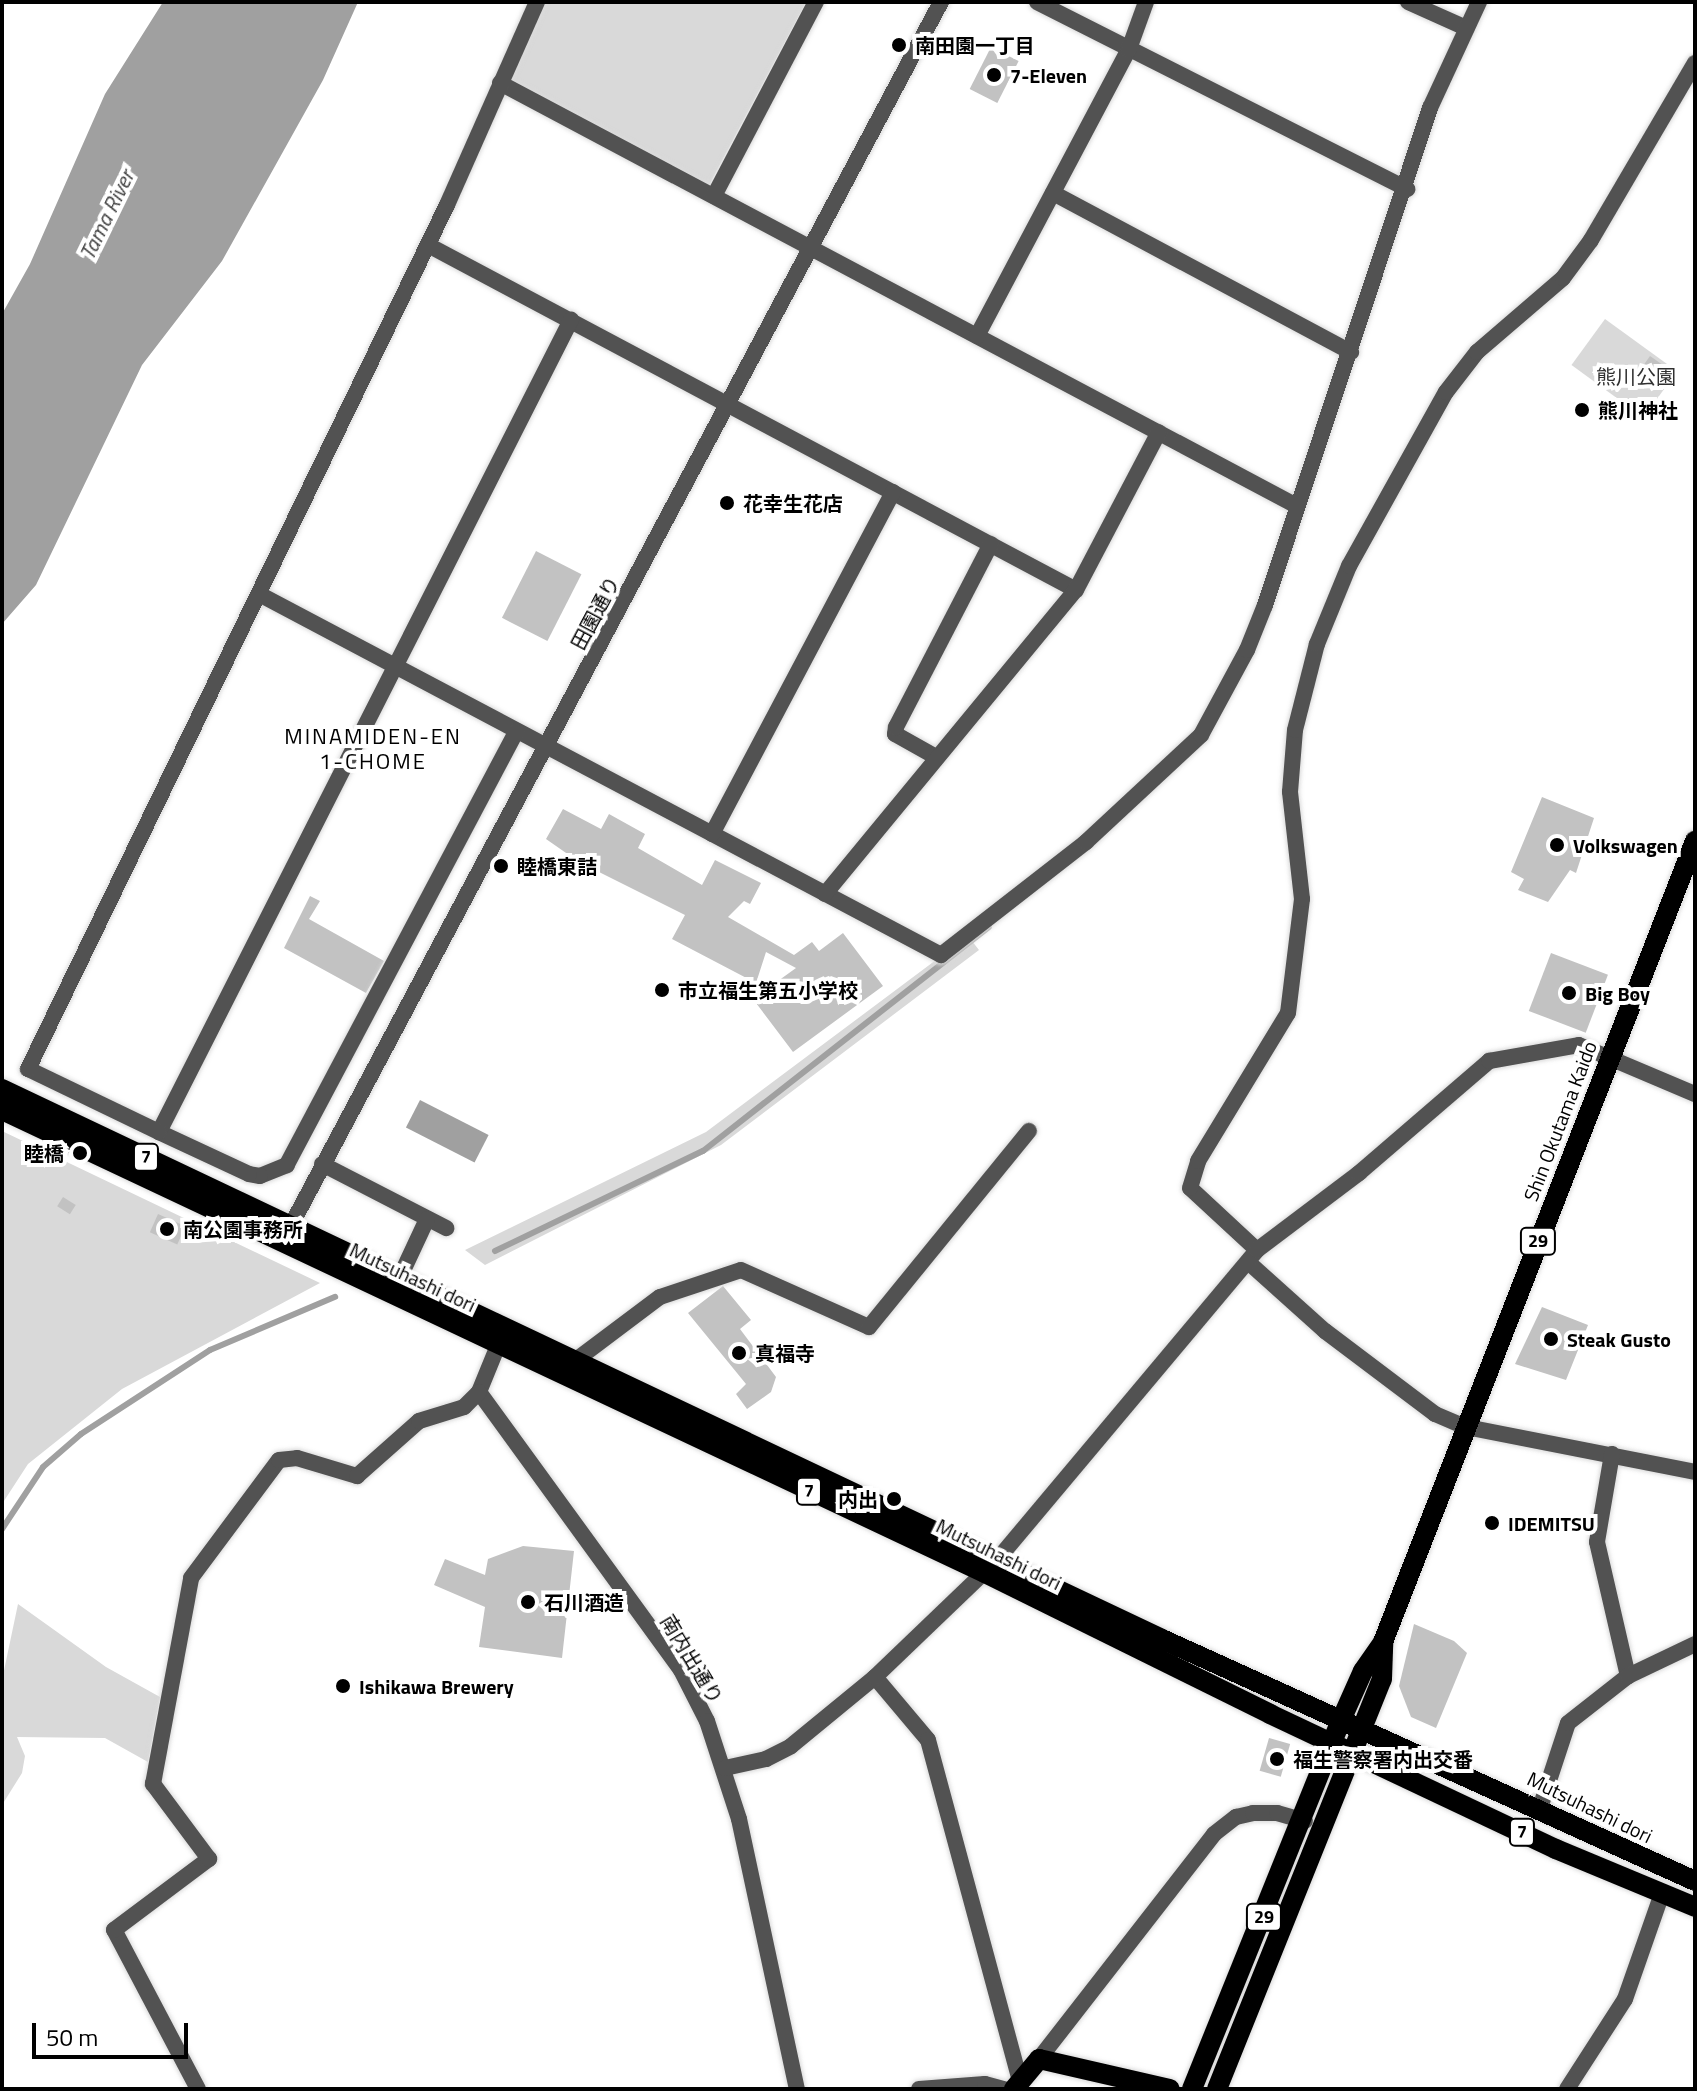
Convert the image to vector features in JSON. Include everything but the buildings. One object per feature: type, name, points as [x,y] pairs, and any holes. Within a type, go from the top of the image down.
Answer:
[{"type":"main road","name":"Shin Okutama Kaido","points":[[1217,2089],[1343,1747],[1342,1718],[1363,1671],[1383,1642],[1695,841]]},
{"type":"main road","name":"7","points":[[2,1089],[287,1234]]},
{"type":"main road","name":"7","points":[[2,1110],[287,1234]]},
{"type":"main road","name":"Mutsuhashi dori","points":[[287,1234],[400,1277],[576,1360],[991,1566],[1343,1747],[1661,1896],[1695,1907]]},
{"type":"main road","name":"Mutsuhashi dori","points":[[287,1234],[499,1343],[991,1566],[1363,1726],[1695,1881]]},
{"type":"main road","name":"Shin Okutama Kaido","points":[[1192,2089],[1305,1821],[1343,1747],[1363,1726],[1382,1679],[1383,1642]]},
{"type":"main road","points":[[1012,2086],[1039,2059],[1170,2089]]},
{"type":"street","points":[[516,732],[287,1165],[260,1176],[249,1174],[28,1069],[428,245],[537,2]]},
{"type":"street","points":[[714,196],[816,2]]},
{"type":"street","name":"田園通り","points":[[287,1234],[941,2]]},
{"type":"street","points":[[1037,2],[1407,189]]},
{"type":"street","points":[[977,336],[1129,49],[1146,2]]},
{"type":"street","points":[[1408,2],[1466,28]]},
{"type":"street","points":[[259,594],[941,955],[1086,842],[1201,735],[1247,650],[1407,189],[1430,108],[1479,2]]},
{"type":"street","points":[[1695,63],[1591,240],[1563,278],[1477,352],[1446,392],[1349,566],[1317,644],[1295,730],[1291,823],[1302,899],[1288,1013],[1198,1161],[1190,1188],[1325,1331],[1435,1414],[1466,1427],[1695,1472]]},
{"type":"street","points":[[500,83],[1295,505]]},
{"type":"street","points":[[1053,193],[1351,352]]},
{"type":"street","points":[[428,245],[1076,590]]},
{"type":"street","points":[[159,1132],[571,320]]},
{"type":"street","points":[[825,894],[1076,590],[1159,432]]},
{"type":"street","points":[[712,834],[893,492]]},
{"type":"street","points":[[936,757],[895,734],[898,719],[991,544]]},
{"type":"street","points":[[725,1768],[766,1759],[791,1746],[875,1677],[991,1566],[1252,1256],[1371,1164],[1489,1061],[1576,1045],[1695,1094]]},
{"type":"street","points":[[576,1360],[660,1297],[741,1270],[869,1327],[1029,1131]]},
{"type":"street","points":[[322,1164],[446,1228]]},
{"type":"street","points":[[400,1277],[427,1219]]},
{"type":"street","points":[[198,2089],[114,1930],[209,1859],[153,1784],[191,1578],[279,1460],[297,1458],[357,1476],[419,1421],[464,1407],[479,1392],[499,1343]]},
{"type":"street","name":"南内出通り","points":[[479,1392],[681,1670],[725,1768],[797,2089]]},
{"type":"street","points":[[1612,1454],[1597,1542],[1628,1676]]},
{"type":"street","points":[[1540,1808],[1568,1723],[1628,1676],[1695,1644]]},
{"type":"street","points":[[875,1677],[928,1740],[1012,2086],[985,2084],[919,2089]]},
{"type":"street","points":[[1039,2059],[1214,1834],[1236,1817],[1277,1813],[1305,1821]]},
{"type":"street","points":[[1567,2089],[1625,1999],[1661,1896]]},
{"type":"green space","points":[[541,2],[806,2],[707,189],[506,82]]},
{"type":"green space","name":"熊川公園","points":[[1605,319],[1677,371],[1643,417],[1571,365]]},
{"type":"green space","points":[[968,936],[979,950],[721,1145],[485,1265],[465,1250],[706,1132]]},
{"type":"green space","points":[[2,1131],[320,1283],[122,1389],[28,1464],[2,1504]]},
{"type":"green space","points":[[18,1604],[106,1667],[160,1697],[148,1762],[105,1738],[17,1737],[25,1756],[22,1773],[2,1805],[2,1680]]},
{"type":"water","name":"Tama River","points":[[163,2],[358,2],[323,80],[222,261],[142,365],[36,585],[2,624],[2,314],[30,264],[105,94]]},
{"type":"water","points":[[420,1100],[489,1135],[475,1163],[406,1128]]},
{"type":"waterway","points":[[495,1251],[703,1151],[989,927]]},
{"type":"waterway","points":[[2,1529],[43,1467],[81,1434],[210,1350],[335,1297]]},
{"type":"place","name":"南田園一丁目","points":[[899,45]]},
{"type":"place","name":"7-Eleven","points":[[994,75]]},
{"type":"place","name":"熊川神社","points":[[1582,410]]},
{"type":"place","name":"花幸生花店","points":[[727,503]]},
{"type":"place","name":"Volkswagen","points":[[1557,845]]},
{"type":"place","name":"睦橋東詰","points":[[501,866]]},
{"type":"place","name":"市立福生第五小学校","points":[[662,990]]},
{"type":"place","name":"Big Boy","points":[[1569,993]]},
{"type":"place","name":"睦橋","points":[[80,1153]]},
{"type":"place","name":"南公園事務所","points":[[167,1229]]},
{"type":"place","name":"Steak Gusto","points":[[1551,1339]]},
{"type":"place","name":"真福寺","points":[[739,1353]]},
{"type":"place","name":"内出","points":[[894,1499]]},
{"type":"place","name":"IDEMITSU","points":[[1492,1523]]},
{"type":"place","name":"石川酒造","points":[[528,1602]]},
{"type":"place","name":"Ishikawa Brewery","points":[[343,1686]]},
{"type":"place","name":"福生警察署内出交番","points":[[1277,1759]]},
{"type":"district","name":"MINAMIDEN-EN 1-CHOME","points":[[373,748]]}]
